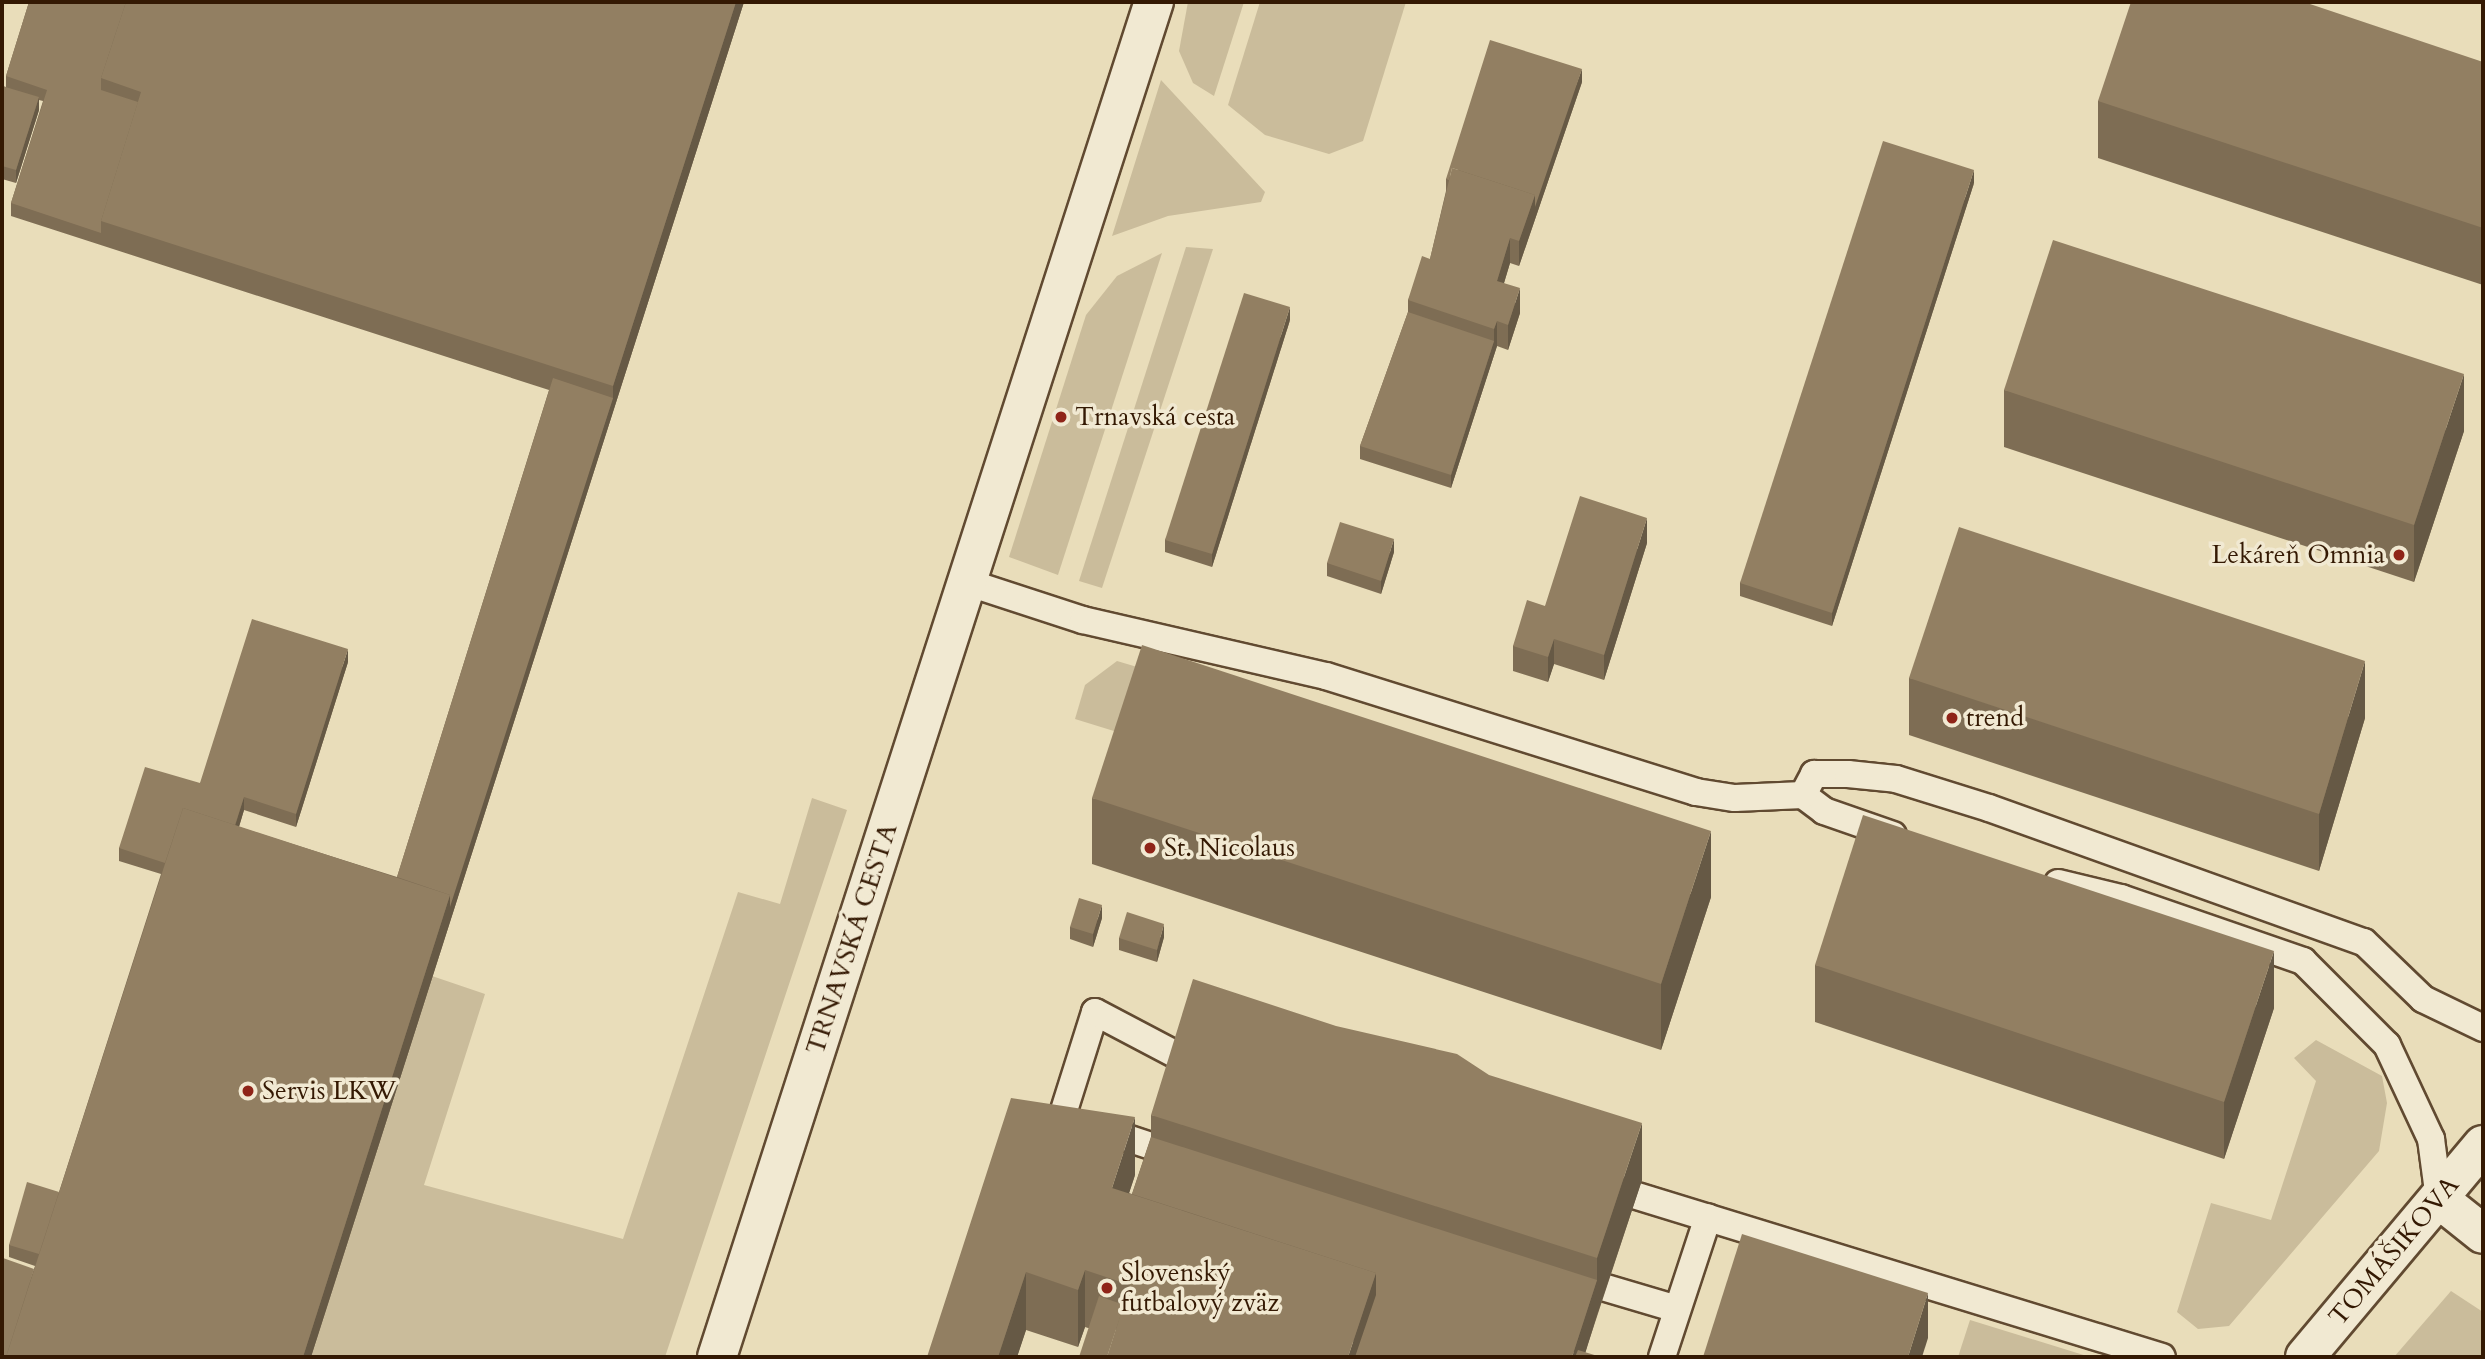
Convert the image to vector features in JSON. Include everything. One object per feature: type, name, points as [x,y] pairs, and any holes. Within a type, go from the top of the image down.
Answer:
[{"type":"main road","name":"TRNAVSKÁ CESTA","points":[[717,1357],[1154,2]]},
{"type":"main road","name":"TOMÁŠIKOVA","points":[[2305,1357],[2483,1145]]},
{"type":"main road","points":[[2439,1199],[2483,1234]]},
{"type":"lane","points":[[966,582],[1083,620],[1326,676],[1696,792],[1735,798],[1808,784],[1896,779],[2364,942],[2423,999],[2483,1028]]},
{"type":"lane","points":[[1808,784],[1824,811],[1923,845]]},
{"type":"lane","points":[[2026,875],[2121,898],[2303,961],[2387,1045],[2431,1139],[2439,1199]]},
{"type":"lane","points":[[1048,1161],[1095,1012],[1186,1060]]},
{"type":"lane","points":[[1063,1115],[1157,1148]]},
{"type":"lane","points":[[1637,1196],[2162,1357]]},
{"type":"lane","points":[[1662,1357],[1708,1217]]},
{"type":"lane","points":[[1606,1288],[1677,1309]]},
{"type":"shaded area","points":[[1188,2],[1244,2],[1214,96],[1193,83],[1179,51]]},
{"type":"shaded area","points":[[1260,2],[1406,2],[1363,141],[1329,154],[1265,135],[1228,105]]},
{"type":"shaded area","points":[[1161,80],[1265,192],[1261,202],[1168,216],[1112,236]]},
{"type":"shaded area","points":[[1186,247],[1213,249],[1102,588],[1079,581]]},
{"type":"shaded area","points":[[1162,253],[1058,575],[1009,557],[1086,315],[1117,276]]},
{"type":"shaded area","points":[[1117,661],[1164,675],[1143,740],[1075,719],[1085,685]]},
{"type":"shaded area","points":[[812,798],[847,810],[665,1357],[311,1357],[432,976],[485,994],[424,1185],[623,1239],[738,892],[780,904]]},
{"type":"shaded area","points":[[2316,1040],[2382,1076],[2387,1103],[2379,1151],[2229,1326],[2198,1329],[2177,1312],[2211,1203],[2271,1220],[2316,1081],[2294,1058]]},
{"type":"shaded area","points":[[2451,1291],[2483,1312],[2483,1357],[2394,1357]]},
{"type":"shaded area","points":[[1970,1320],[2090,1357],[1958,1357]]},
{"type":"building","points":[[29,2],[126,2],[101,78],[101,90],[138,102],[101,221],[101,233],[11,203],[47,90],[6,76]]},
{"type":"building","points":[[126,2],[736,2],[613,386],[101,221],[141,92],[101,78]]},
{"type":"building","points":[[2131,2],[2304,2],[2483,62],[2483,228],[2098,101]]},
{"type":"building","points":[[1490,40],[1582,69],[1535,207],[1535,195],[1452,168],[1449,180],[1446,179]]},
{"type":"building","points":[[2,86],[39,97],[16,170],[2,166]]},
{"type":"building","points":[[1883,141],[1974,170],[1832,613],[1740,583]]},
{"type":"building","points":[[1452,168],[1535,195],[1519,241],[1510,238],[1497,281],[1520,288],[1508,325],[1497,321],[1494,329],[1408,300],[1422,256],[1430,259]]},
{"type":"building","points":[[2053,240],[2464,374],[2414,525],[2004,390]]},
{"type":"building","points":[[1244,293],[1290,307],[1212,554],[1165,540]]},
{"type":"building","points":[[1408,312],[1494,341],[1451,475],[1360,446]]},
{"type":"building","points":[[553,378],[613,398],[450,907],[450,895],[397,877]]},
{"type":"building","points":[[1580,496],[1647,518],[1604,655],[1554,639],[1548,657],[1513,646],[1527,600],[1545,606]]},
{"type":"building","points":[[1340,522],[1394,539],[1381,581],[1327,563]]},
{"type":"building","points":[[1959,527],[2365,661],[2319,814],[1909,678]]},
{"type":"building","points":[[252,619],[348,649],[296,814],[244,797],[235,825],[183,808],[165,863],[119,848],[145,767],[200,783]]},
{"type":"building","points":[[1142,645],[1711,831],[1661,984],[1092,798]]},
{"type":"building","name":"Servis LKW","points":[[183,808],[450,895],[303,1357],[6,1357]]},
{"type":"building","points":[[1863,815],[2274,951],[2224,1102],[1815,965]]},
{"type":"building","points":[[1079,898],[1102,905],[1093,934],[1070,927]]},
{"type":"building","points":[[1127,912],[1164,924],[1157,950],[1119,938]]},
{"type":"building","points":[[1193,979],[1336,1026],[1457,1054],[1489,1075],[1642,1123],[1597,1258],[1151,1115]]},
{"type":"building","points":[[1011,1098],[1135,1117],[1112,1188],[1376,1273],[1348,1357],[1107,1357],[1130,1285],[1085,1270],[1078,1290],[1026,1272],[998,1357],[927,1357]]},
{"type":"building","points":[[1151,1137],[1597,1280],[1572,1357],[1355,1357],[1376,1295],[1376,1273],[1132,1194]]},
{"type":"building","points":[[27,1182],[59,1192],[39,1254],[9,1245]]},
{"type":"building","points":[[1742,1234],[1928,1293],[1908,1357],[1703,1357]]},
{"type":"building","points":[[3,1258],[34,1269],[6,1357],[2,1357]]},
{"type":"building","points":[[1099,1296],[1124,1305],[1107,1357],[1079,1357]]},
{"type":"building","points":[[1578,1350],[1601,1357],[1575,1357]]},
{"type":"place","name":"Trnavská cesta","points":[[1061,417]]},
{"type":"place","name":"Lekáreň Omnia","points":[[2399,555]]},
{"type":"place","name":"trend","points":[[1952,718]]},
{"type":"place","name":"St. Nicolaus","points":[[1150,848]]},
{"type":"place","name":"Servis LKW","points":[[248,1091]]},
{"type":"place","name":"Slovenský futbalový zväz","points":[[1107,1288]]}]
